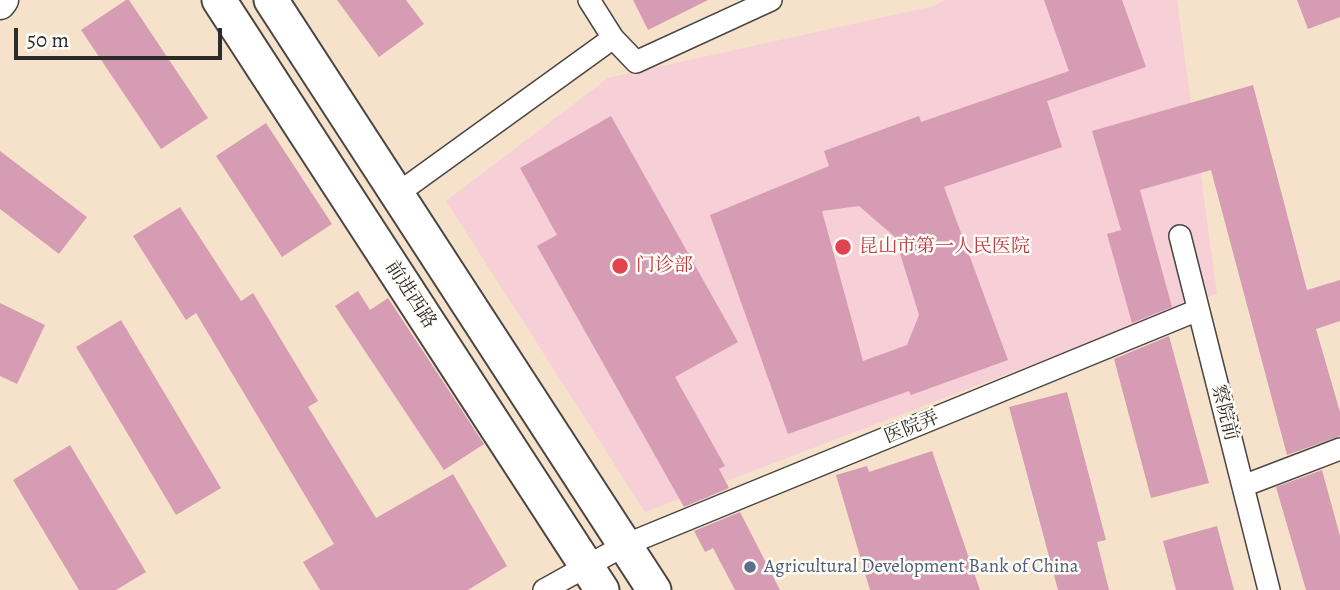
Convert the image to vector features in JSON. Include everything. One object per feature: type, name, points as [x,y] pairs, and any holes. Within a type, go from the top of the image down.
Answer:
[{"type":"main road","name":"前进西路","points":[[219,0],[594,578]]},
{"type":"main road","points":[[271,0],[654,590]]},
{"type":"street","points":[[0,4],[3,0]]},
{"type":"street","points":[[589,0],[613,38],[636,62],[771,0]]},
{"type":"street","points":[[397,194],[613,38]]},
{"type":"street","name":"察院前","points":[[1180,236],[1269,590]]},
{"type":"street","name":"医院弄","points":[[544,590],[594,578],[625,545],[1198,310]]},
{"type":"street","points":[[1243,486],[1340,449]]},
{"type":"shaded area","name":"昆山市第一人民医院","points":[[945,0],[1177,0],[1217,294],[645,512],[446,201],[608,78],[934,6]]},
{"type":"building","points":[[129,0],[208,118],[161,149],[81,30]]},
{"type":"building","points":[[337,0],[406,0],[424,24],[379,57]]},
{"type":"building","points":[[633,0],[708,0],[648,30]]},
{"type":"building","points":[[1044,0],[1122,0],[1146,67],[1047,101],[1062,147],[944,187],[1008,360],[911,395],[909,391],[788,434],[710,215],[829,166],[824,151],[919,116],[921,122],[1069,71]],"holes":[[[859,206],[895,237],[919,315],[907,345],[863,361],[822,211]]]},
{"type":"building","points":[[1297,0],[1340,0],[1340,17],[1308,29]]},
{"type":"building","points":[[1253,85],[1307,290],[1340,280],[1340,321],[1316,329],[1340,412],[1340,436],[1287,455],[1211,170],[1140,190],[1172,307],[1132,323],[1107,234],[1121,230],[1092,131]]},
{"type":"building","points":[[611,116],[738,342],[675,377],[725,466],[719,469],[729,488],[684,507],[537,246],[557,235],[520,168]]},
{"type":"building","points":[[266,123],[332,224],[282,257],[216,156]]},
{"type":"building","points":[[0,151],[87,217],[59,254],[0,209]]},
{"type":"building","points":[[180,207],[241,301],[253,293],[318,401],[308,407],[376,518],[453,474],[507,566],[468,590],[320,590],[303,562],[334,544],[196,313],[186,320],[133,236]]},
{"type":"building","points":[[358,291],[370,310],[388,298],[484,444],[444,470],[335,306]]},
{"type":"building","points":[[0,303],[45,325],[17,384],[0,376]]},
{"type":"building","points":[[121,320],[221,488],[176,515],[76,347]]},
{"type":"building","points":[[1169,336],[1209,483],[1151,498],[1114,359]]},
{"type":"building","points":[[1067,392],[1106,540],[1097,542],[1109,590],[1058,590],[1009,407]]},
{"type":"building","points":[[70,445],[146,572],[116,590],[79,590],[13,480]]},
{"type":"building","points":[[932,451],[980,590],[870,590],[836,475],[867,466],[869,472]]},
{"type":"building","points":[[1322,470],[1340,536],[1340,590],[1306,590],[1276,487]]},
{"type":"building","points":[[740,512],[780,590],[735,590],[713,548],[705,552],[694,531]]},
{"type":"building","points":[[1217,526],[1234,590],[1176,590],[1163,541]]},
{"type":"place","name":"昆山市第一人民医院","points":[[843,247]]},
{"type":"place","name":"门诊部","points":[[620,266]]},
{"type":"place","name":"Agricultural Development Bank of China","points":[[750,567]]}]
